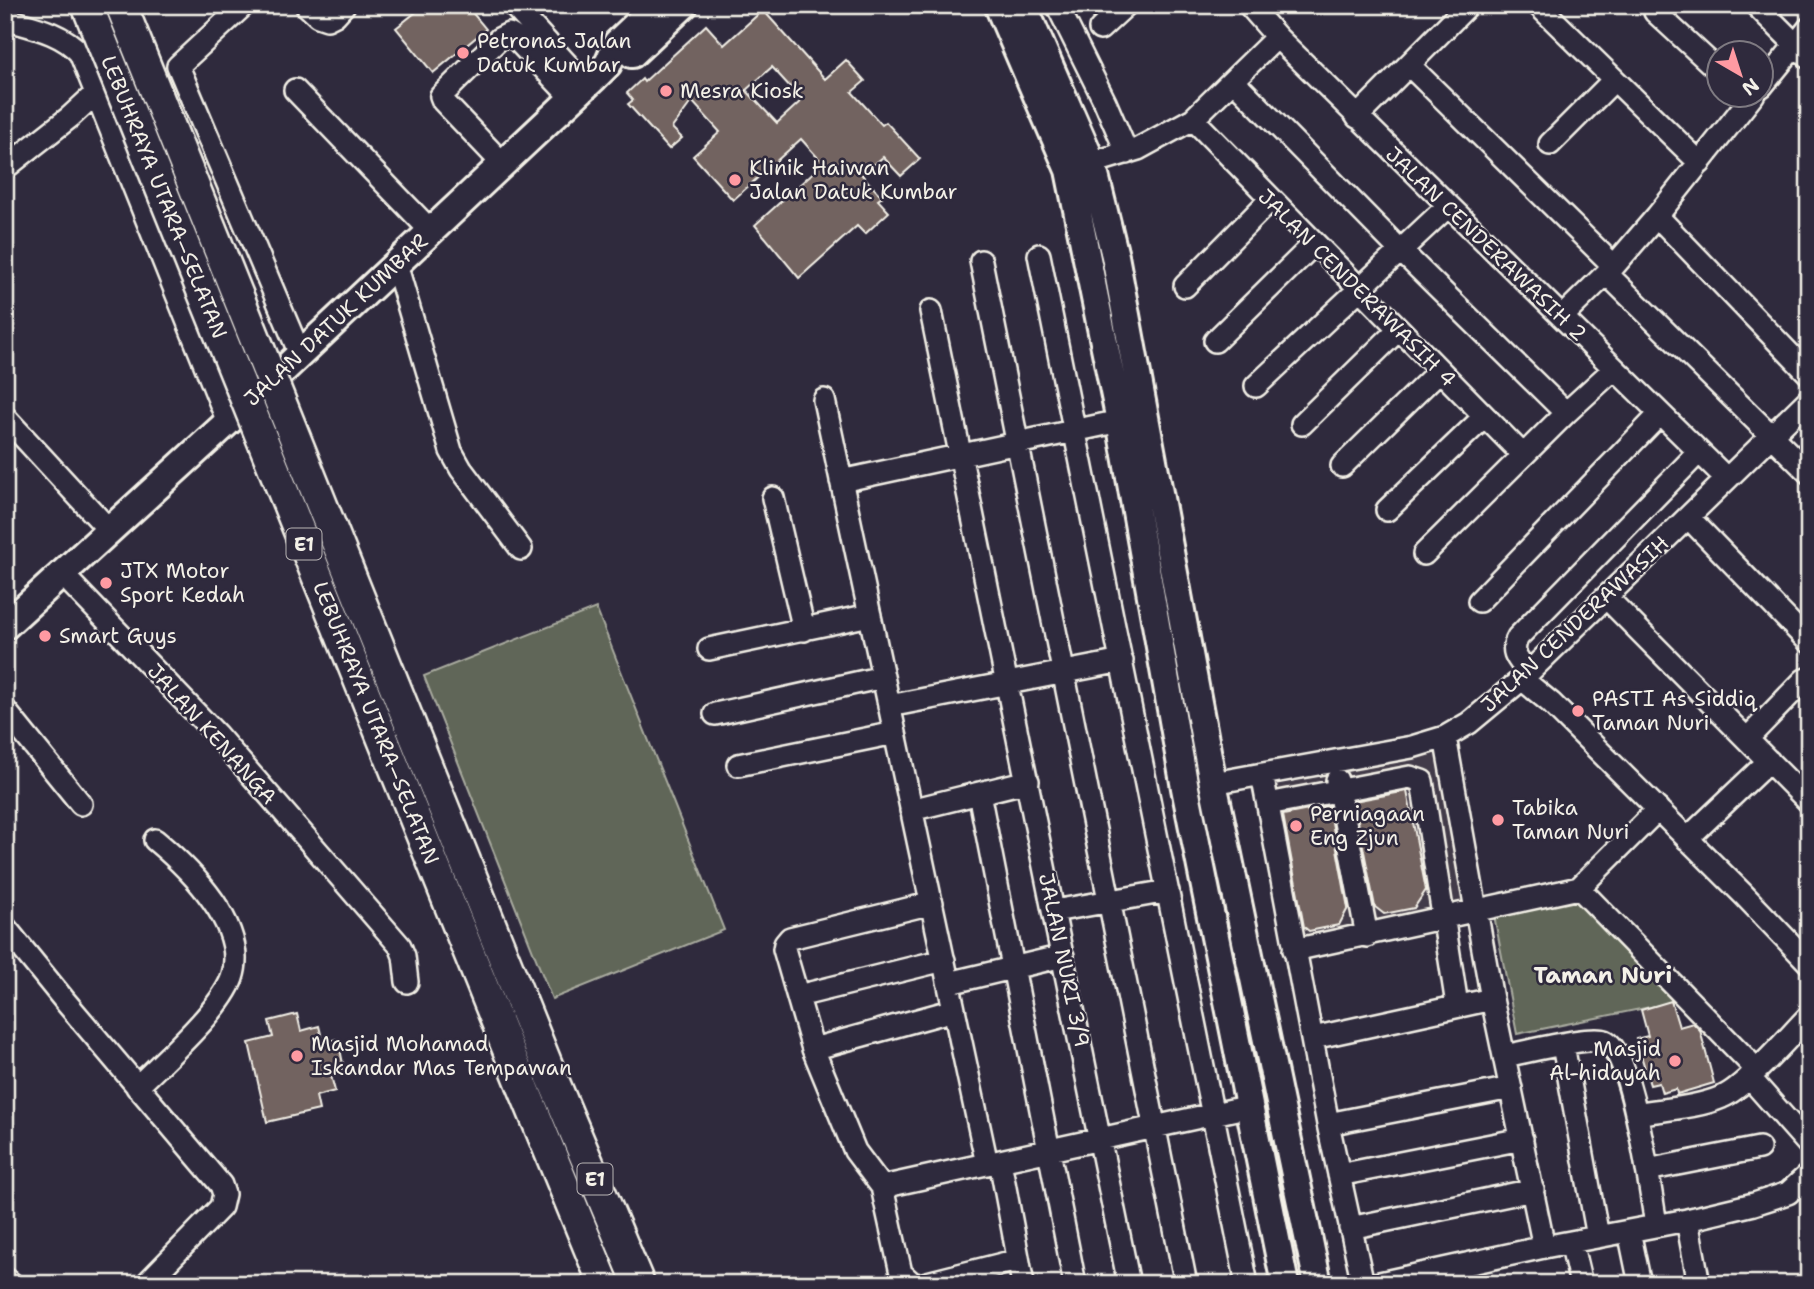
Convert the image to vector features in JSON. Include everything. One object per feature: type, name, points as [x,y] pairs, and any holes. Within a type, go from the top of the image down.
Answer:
[{"type":"highway","name":"LEBUHRAYA UTARA–SELATAN","points":[[87,5],[604,1284]]},
{"type":"highway","name":"LEBUHRAYA UTARA–SELATAN","points":[[121,5],[551,1074],[639,1284]]},
{"type":"main road","name":"JALAN DATUK KUMBAR","points":[[618,61],[617,43],[657,5]]},
{"type":"main road","name":"JALAN DATUK KUMBAR","points":[[9,616],[63,575],[579,92],[684,5]]},
{"type":"main road","points":[[998,5],[1069,170],[1121,421],[1173,727],[1285,1284]]},
{"type":"main road","points":[[1023,5],[1092,163],[1115,256],[1213,783],[1318,1284]]},
{"type":"street","points":[[244,5],[178,65],[300,354]]},
{"type":"street","points":[[306,5],[318,16],[327,19],[344,5]]},
{"type":"street","points":[[513,5],[579,92]]},
{"type":"street","points":[[1057,5],[1127,153]]},
{"type":"street","points":[[1100,29],[1126,5]]},
{"type":"street","name":"JALAN CENDERAWASIH 2","points":[[1249,5],[1276,37],[1727,479]]},
{"type":"street","points":[[1357,117],[1468,5]]},
{"type":"street","points":[[1538,5],[1700,163]]},
{"type":"street","points":[[1756,5],[1804,43],[1776,70]]},
{"type":"street","points":[[1655,8],[1706,58]]},
{"type":"street","points":[[5,19],[49,33],[71,44],[80,54],[228,422]]},
{"type":"street","points":[[502,163],[441,96],[499,39],[509,34],[514,37],[579,92]]},
{"type":"street","points":[[1092,163],[1127,153],[1167,135],[1193,119],[1276,37]]},
{"type":"street","points":[[1409,65],[1611,270],[1770,437],[1805,460]]},
{"type":"street","points":[[1233,80],[1400,250],[1566,413]]},
{"type":"street","points":[[1550,144],[1614,80]]},
{"type":"street","points":[[295,90],[431,231]]},
{"type":"street","points":[[5,168],[96,93]]},
{"type":"street","points":[[1562,317],[1611,270],[1700,163],[1741,108]]},
{"type":"street","name":"JALAN CENDERAWASIH 4","points":[[1193,119],[1523,455]]},
{"type":"street","points":[[1185,286],[1270,200]]},
{"type":"street","points":[[1255,386],[1448,206]]},
{"type":"street","points":[[1657,216],[1809,374]]},
{"type":"street","points":[[1215,341],[1314,244]]},
{"type":"street","points":[[1039,255],[1247,1284]]},
{"type":"street","points":[[981,261],[1186,1284]]},
{"type":"street","points":[[396,264],[451,451],[461,469],[521,549]]},
{"type":"street","name":"JALAN NURI 3/9","points":[[932,311],[1129,1284]]},
{"type":"street","points":[[1302,424],[1398,330]]},
{"type":"street","points":[[1424,554],[1614,369]]},
{"type":"street","points":[[1342,466],[1439,371]]},
{"type":"street","name":"JALAN CENDERAWASIH","points":[[1213,783],[1412,747],[1446,737],[1469,723],[1525,676],[1809,399]]},
{"type":"street","points":[[824,400],[954,1010],[1023,1284]]},
{"type":"street","points":[[1479,601],[1660,414]]},
{"type":"street","points":[[5,417],[110,531]]},
{"type":"street","points":[[1387,510],[1484,417]]},
{"type":"street","points":[[841,481],[1121,421]]},
{"type":"street","points":[[1699,452],[1518,637],[1514,654],[1525,676],[1809,963]]},
{"type":"street","points":[[773,498],[804,630]]},
{"type":"street","points":[[1688,517],[1809,642]]},
{"type":"street","name":"JALAN KENANGA","points":[[63,575],[216,734],[400,946],[407,982]]},
{"type":"street","points":[[1606,597],[1809,802]]},
{"type":"street","points":[[709,649],[870,615]]},
{"type":"street","points":[[889,706],[1122,661]]},
{"type":"street","points":[[715,714],[883,677]]},
{"type":"street","points":[[1747,738],[1809,678]]},
{"type":"street","points":[[5,710],[81,804]]},
{"type":"street","points":[[738,765],[895,733]]},
{"type":"street","points":[[1446,737],[1492,999],[1544,1247]]},
{"type":"street","points":[[1334,761],[1367,936]]},
{"type":"street","points":[[1687,839],[1769,761]]},
{"type":"street","points":[[1262,774],[1328,1124],[1363,1284]]},
{"type":"street","points":[[1268,804],[1410,777],[1422,781],[1457,1005]]},
{"type":"street","points":[[911,810],[1028,781]]},
{"type":"street","points":[[1425,795],[1455,790]]},
{"type":"street","points":[[979,793],[1075,1284]]},
{"type":"street","points":[[1294,950],[1579,888],[1658,809]]},
{"type":"street","points":[[138,1087],[222,997],[236,964],[233,946],[211,897],[197,879],[155,840]]},
{"type":"street","points":[[1579,888],[1753,1073],[1809,1145]]},
{"type":"street","points":[[1054,911],[1168,891]]},
{"type":"street","points":[[913,1284],[901,1273],[882,1187],[855,1151],[813,1049],[784,949],[790,938],[932,903]]},
{"type":"street","points":[[5,927],[214,1175],[224,1194],[221,1207],[146,1284]]},
{"type":"street","points":[[949,984],[1063,956]]},
{"type":"street","points":[[798,996],[944,960]]},
{"type":"street","points":[[1313,1038],[1492,999]]},
{"type":"street","points":[[813,1049],[954,1010]]},
{"type":"street","points":[[1636,1114],[1722,1097],[1753,1073],[1809,1016]]},
{"type":"street","points":[[1504,1056],[1595,1038],[1612,1045],[1619,1055],[1636,1114],[1656,1226]]},
{"type":"street","points":[[1563,1045],[1598,1237]]},
{"type":"street","points":[[1328,1124],[1511,1088]]},
{"type":"street","points":[[882,1187],[1250,1106]]},
{"type":"street","points":[[1339,1175],[1522,1139]]},
{"type":"street","points":[[1647,1170],[1759,1147]]},
{"type":"street","points":[[1375,1284],[1544,1247],[1688,1220],[1778,1198],[1788,1193],[1809,1174]]},
{"type":"street","points":[[1350,1228],[1533,1190]]},
{"type":"street","points":[[1688,1220],[1699,1284]]},
{"type":"street","points":[[1629,1231],[1640,1284]]},
{"type":"street","points":[[1571,1242],[1581,1284]]},
{"type":"street","points":[[923,1284],[1018,1260]]},
{"type":"street","points":[[5,1278],[12,1284]]},
{"type":"shaded area","points":[[1458,749],[1489,906],[1286,947],[1255,790]]},
{"type":"green space","points":[[596,608],[724,930],[552,999],[424,676]]},
{"type":"green space","points":[[1571,894],[1685,1000],[1517,1034],[1493,910]]},
{"type":"building","points":[[411,5],[466,5],[486,29],[433,73],[396,28],[416,12]]},
{"type":"building","points":[[763,10],[825,79],[846,60],[865,81],[852,92],[882,125],[886,122],[920,159],[901,176],[883,157],[862,175],[882,197],[878,200],[889,212],[865,234],[857,226],[799,278],[755,225],[817,169],[813,164],[819,159],[801,139],[733,200],[693,156],[720,132],[692,101],[672,128],[682,138],[669,149],[628,104],[633,100],[627,93],[642,79],[644,82],[706,25],[724,45]],"holes":[[[772,67],[802,100],[777,123],[746,90]]]},
{"type":"building","points":[[1407,791],[1426,890],[1414,908],[1384,914],[1375,907],[1354,801]]},
{"type":"building","points":[[1329,806],[1348,908],[1339,925],[1309,931],[1304,927],[1283,815]]},
{"type":"building","name":"Masjid Al-hidayah","points":[[1671,1001],[1679,1027],[1693,1023],[1700,1030],[1714,1083],[1677,1094],[1676,1089],[1662,1093],[1659,1083],[1650,1085],[1636,1039],[1648,1036],[1641,1010]]},
{"type":"building","name":"Masjid Mohamad Iskandar Mas Tempawan","points":[[297,1014],[301,1031],[319,1026],[323,1042],[338,1039],[344,1069],[330,1072],[335,1091],[316,1096],[319,1110],[267,1122],[249,1043],[273,1037],[269,1021]]},
{"type":"place","name":"Petronas Jalan Datuk Kumbar","points":[[463,53]]},
{"type":"place","name":"Mesra Kiosk","points":[[666,91]]},
{"type":"place","name":"Klinik Haiwan Jalan Datuk Kumbar","points":[[735,180]]},
{"type":"place","name":"JTX Motor Sport Kedah","points":[[106,583]]},
{"type":"place","name":"Smart Guys","points":[[45,636]]},
{"type":"place","name":"PASTI As Siddiq Taman Nuri","points":[[1578,711]]},
{"type":"place","name":"Tabika Taman Nuri","points":[[1498,820]]},
{"type":"place","name":"Perniagaan Eng Zjun","points":[[1296,826]]},
{"type":"place","name":"Masjid Mohamad Iskandar Mas Tempawan","points":[[297,1056]]},
{"type":"place","name":"Masjid Al-hidayah","points":[[1675,1061]]},
{"type":"district","name":"Taman Nuri","points":[[1603,975]]}]
